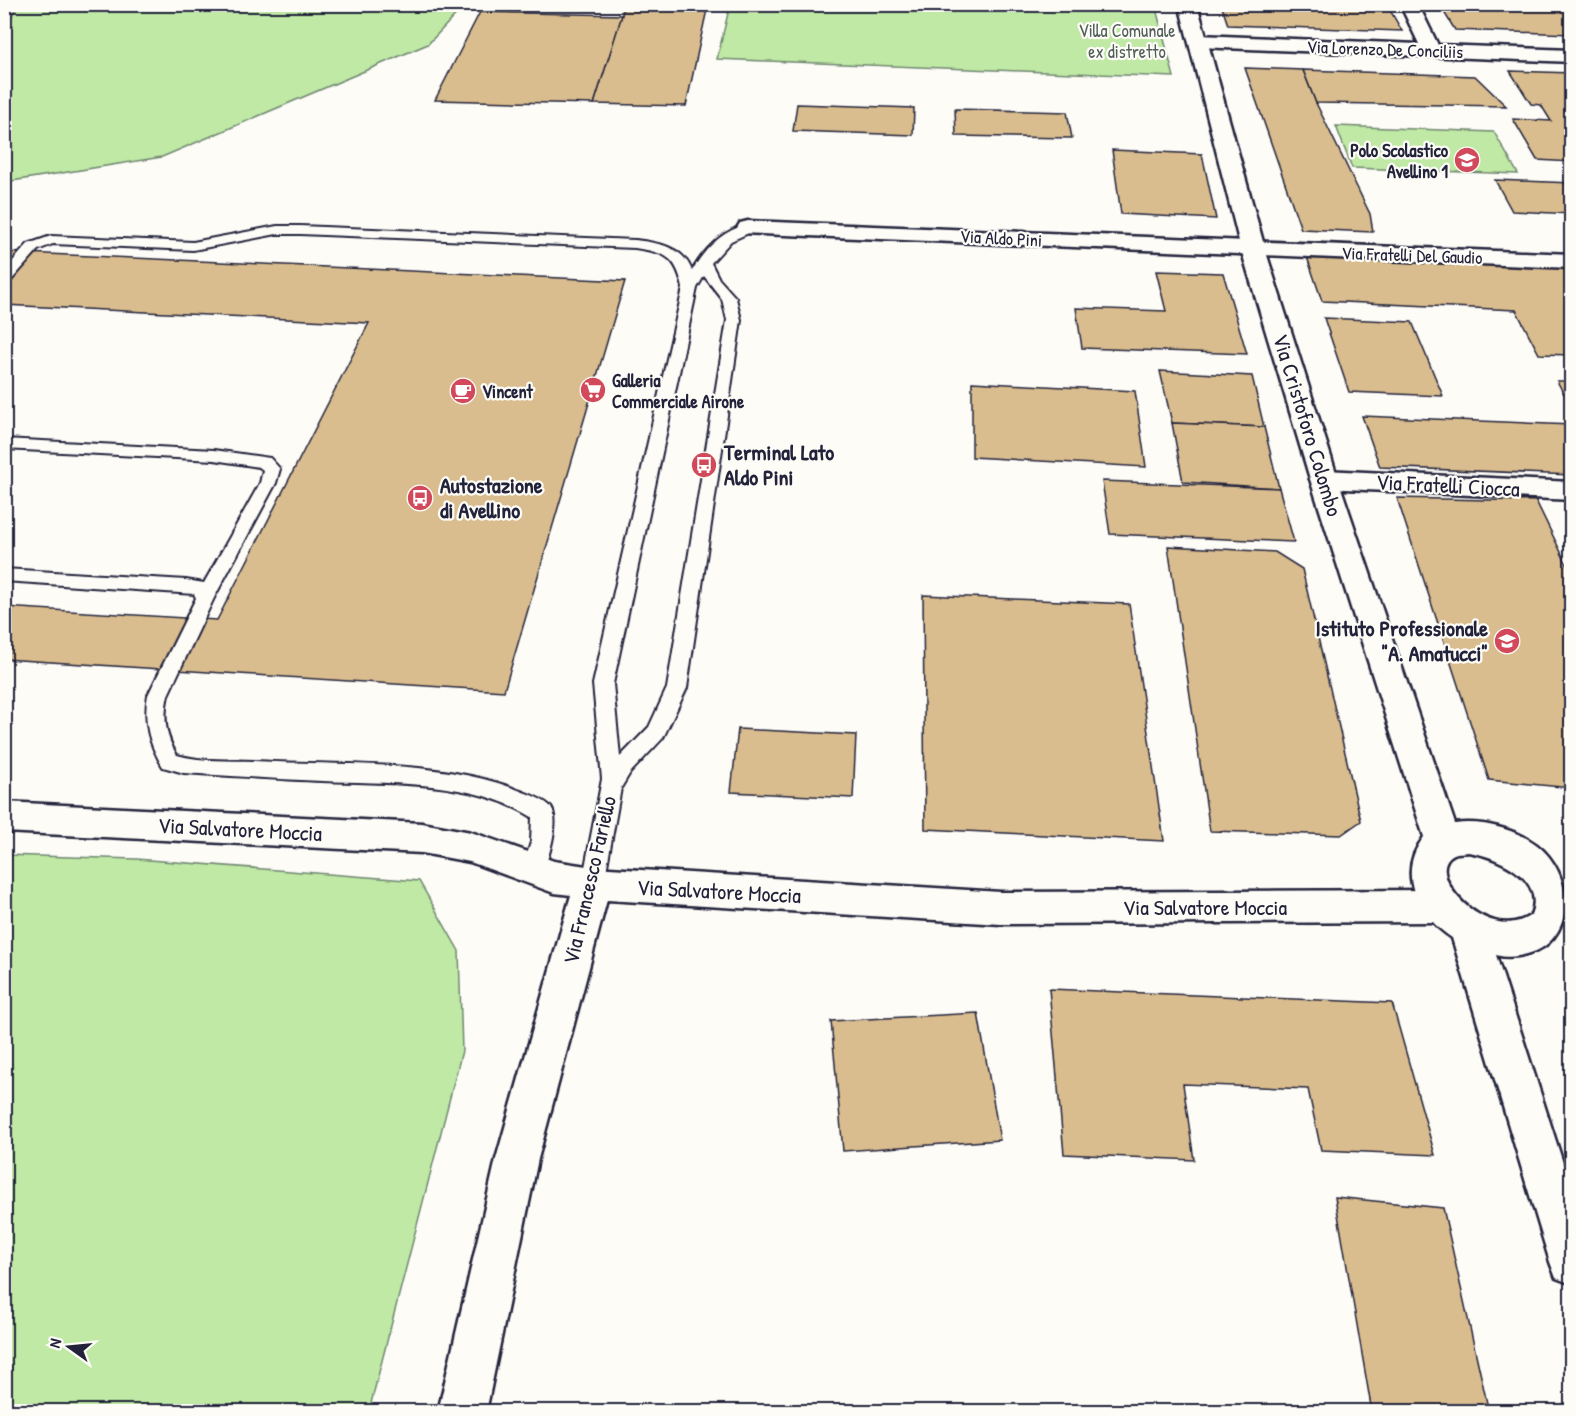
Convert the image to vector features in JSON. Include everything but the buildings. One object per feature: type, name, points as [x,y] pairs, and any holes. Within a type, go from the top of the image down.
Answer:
[{"type":"street","name":"Via Cristoforo Colombo","points":[[1188,4],[1253,249],[1324,479],[1443,842]]},
{"type":"street","points":[[1409,4],[1432,51]]},
{"type":"street","name":"Via Lorenzo De Conciliis","points":[[1198,41],[1572,56]]},
{"type":"street","name":"Via Aldo Pini","points":[[748,228],[1253,249]]},
{"type":"street","name":"Via Fratelli Del Gaudio","points":[[1253,249],[1572,261]]},
{"type":"street","name":"Via Fratelli Ciocca","points":[[1324,479],[1572,490]]},
{"type":"street","name":"Via Salvatore Moccia","points":[[4,818],[422,838],[471,847],[554,877],[593,884],[1001,908],[1455,917]]},
{"type":"street","points":[[1468,837],[1489,839],[1554,870],[1549,886],[1554,904],[1549,923],[1533,937],[1513,940],[1490,938],[1455,917],[1430,888],[1427,870],[1432,854],[1443,842],[1468,837]]},
{"type":"street","name":"Via Francesco Fariello","points":[[462,1412],[517,1159],[593,884]]},
{"type":"street","points":[[1455,917],[1572,1262]]},
{"type":"lane","name":"Via Francesco Fariello","points":[[593,884],[612,779],[603,684],[690,288],[718,243],[748,228]]},
{"type":"lane","points":[[4,280],[33,248],[51,240],[193,246],[277,230],[300,230],[642,245],[661,248],[681,260],[686,267],[690,288]]},
{"type":"lane","points":[[611,787],[623,767],[656,732],[677,688],[734,320],[729,298],[713,281],[704,263]]},
{"type":"lane","points":[[4,444],[214,455],[264,462],[272,469],[268,483],[205,598],[158,695],[155,707],[156,728],[161,748],[170,761],[184,765],[402,777],[471,785],[509,794],[530,803],[543,813],[542,842],[533,870]]},
{"type":"lane","points":[[4,575],[186,586],[201,590],[205,598]]},
{"type":"green space","points":[[17,4],[465,5],[428,44],[162,157],[5,182],[5,31]]},
{"type":"green space","name":"Villa Comunale ex distretto","points":[[730,5],[1155,5],[1174,77],[717,59]]},
{"type":"green space","points":[[1336,126],[1494,132],[1518,174],[1352,168]]},
{"type":"green space","points":[[4,855],[136,859],[419,881],[459,951],[462,1051],[369,1411],[5,1411]]},
{"type":"place","name":"Polo Scolastico Avellino 1","points":[[1467,160]]},
{"type":"place","name":"Galleria Commerciale Airone","points":[[593,390]]},
{"type":"place","name":"Vincent","points":[[463,391]]},
{"type":"place","name":"Terminal Lato Aldo Pini","points":[[704,465]]},
{"type":"place","name":"Autostazione di Avellino","points":[[420,498]]},
{"type":"place","name":"Istituto Professionale \"A. Amatucci\"","points":[[1507,641]]}]
